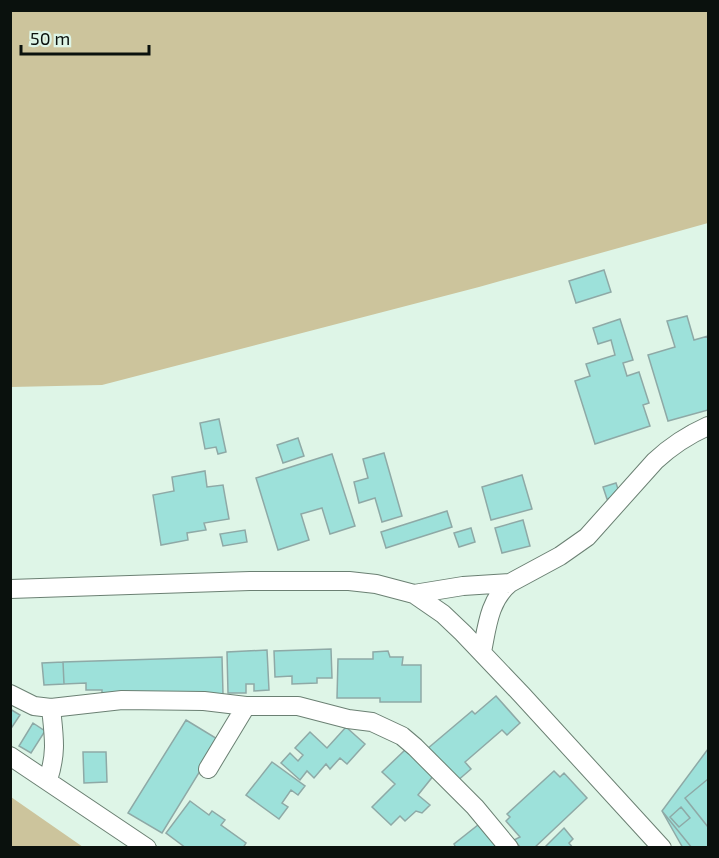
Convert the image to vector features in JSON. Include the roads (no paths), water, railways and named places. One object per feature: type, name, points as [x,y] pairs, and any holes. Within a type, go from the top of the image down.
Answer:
[{"type":"street","points":[[482,652],[493,605],[503,588],[560,556],[587,537],[655,461],[688,436],[708,426]]},
{"type":"street","points":[[10,589],[250,581],[349,581],[376,584],[414,594],[442,614],[482,652],[662,848]]},
{"type":"street","points":[[414,594],[471,585],[510,583]]},
{"type":"street","points":[[471,585],[484,594],[493,605]]},
{"type":"street","points":[[10,694],[34,705],[51,708],[122,700],[204,701],[246,706],[298,706],[348,719],[372,722],[402,736],[415,747],[475,807],[509,848]]},
{"type":"street","points":[[208,769],[246,706]]},
{"type":"street","points":[[48,780],[55,748],[51,708]]},
{"type":"street","points":[[10,756],[147,848]]}]
